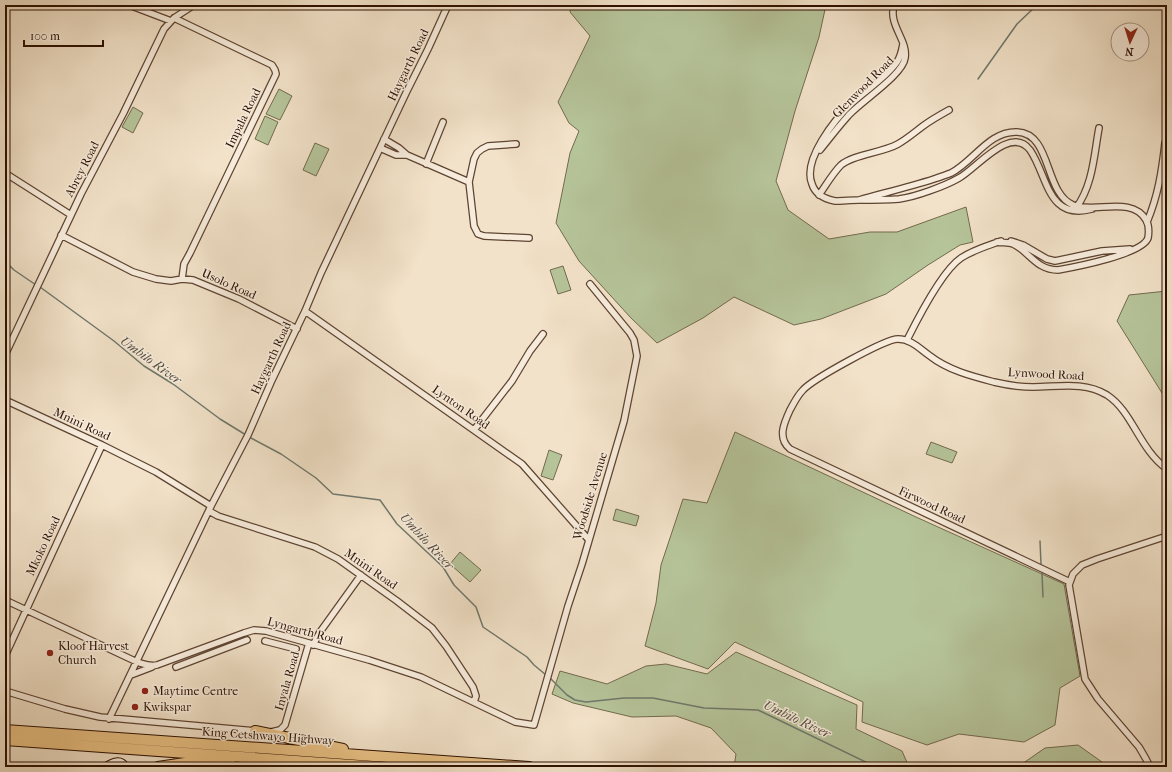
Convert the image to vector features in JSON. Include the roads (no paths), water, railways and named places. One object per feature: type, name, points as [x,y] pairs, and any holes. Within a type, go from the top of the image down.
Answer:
[{"type":"highway","name":"King Cetshwayo Highway","points":[[5,730],[529,767]]},
{"type":"highway","points":[[255,731],[334,747],[432,760]]},
{"type":"highway","name":"King Cetshwayo Highway","points":[[5,740],[380,767]]},
{"type":"highway","points":[[158,767],[185,763],[304,762]]},
{"type":"street","points":[[129,5],[173,19]]},
{"type":"street","name":"Abrey Road","points":[[5,355],[71,215],[162,34],[173,19],[194,5]]},
{"type":"street","name":"Haygarth Road","points":[[109,719],[210,508],[254,422],[321,273],[448,5]]},
{"type":"street","name":"Glenwood Road","points":[[819,195],[813,188],[810,179],[810,168],[812,162],[848,116],[891,78],[902,66],[906,56],[903,44],[893,20],[892,12],[894,5]]},
{"type":"street","name":"Impala Road","points":[[173,19],[272,65],[276,72],[184,264],[182,279]]},
{"type":"street","points":[[949,110],[896,145],[884,150],[852,158],[837,170],[819,195],[835,201],[906,198],[948,184],[964,175],[1000,146],[1009,142],[1016,142],[1025,145],[1030,150],[1047,188],[1053,197],[1063,207],[1073,212],[1098,207]]},
{"type":"street","points":[[426,164],[443,122]]},
{"type":"street","points":[[1073,212],[1086,193],[1092,170],[1099,128]]},
{"type":"street","points":[[859,200],[893,190],[912,187],[951,173],[994,139],[1003,134],[1016,132],[1026,133],[1037,142],[1059,191],[1070,203],[1077,206],[1118,206],[1131,208],[1141,213],[1147,222],[1149,229],[1147,239],[1134,249],[1104,260],[1055,270],[1038,264],[1013,245],[997,242]]},
{"type":"street","points":[[384,139],[399,148],[407,156]]},
{"type":"street","points":[[1147,222],[1158,192],[1165,143]]},
{"type":"street","points":[[516,144],[498,144],[488,146],[477,153],[474,159],[469,182],[474,228],[478,234],[484,236],[529,238]]},
{"type":"street","points":[[380,148],[396,155],[407,156],[469,182]]},
{"type":"street","points":[[5,173],[71,215]]},
{"type":"street","name":"Usolo Road","points":[[62,236],[140,274],[165,281],[182,279],[193,280],[239,300],[297,329]]},
{"type":"street","points":[[907,340],[944,276],[954,263],[967,255],[997,242],[1006,240],[1020,243],[1047,259],[1055,261],[1102,251],[1134,249]]},
{"type":"street","name":"Woodside Avenue","points":[[534,725],[624,421],[637,356],[634,340],[630,333],[590,284]]},
{"type":"street","name":"Lynton Road","points":[[305,310],[522,464],[588,539]]},
{"type":"street","points":[[474,430],[512,381],[533,345],[543,334]]},
{"type":"street","name":"Firwood Road","points":[[907,340],[893,340],[884,343],[804,388],[797,398],[784,428],[783,437],[786,445],[803,456],[1070,582]]},
{"type":"street","name":"Lynwood Road","points":[[907,340],[941,365],[956,371],[993,381],[1010,385],[1031,387],[1082,386],[1099,391],[1122,408],[1152,457],[1167,470]]},
{"type":"street","name":"Mnini Road","points":[[5,400],[156,472],[210,508],[218,516],[268,531],[322,550],[338,559],[397,601],[434,631],[473,687],[476,696],[474,702]]},
{"type":"street","name":"Mkoko Road","points":[[5,657],[25,610],[102,445]]},
{"type":"street","points":[[1150,767],[1139,747],[1098,700],[1085,680],[1069,588],[1075,571],[1088,562],[1167,536]]},
{"type":"street","name":"Inyala Road","points":[[5,691],[86,715],[109,719],[274,732],[280,730],[285,725],[311,644],[361,575]]},
{"type":"street","points":[[5,600],[137,662],[152,667]]},
{"type":"street","name":"Lyngarth Road","points":[[130,675],[228,638],[249,631],[258,630],[369,660],[420,677],[515,722],[534,725]]},
{"type":"street","points":[[285,645],[287,637]]},
{"type":"street","points":[[228,638],[231,646]]},
{"type":"street","points":[[176,667],[247,640]]},
{"type":"street","points":[[265,640],[296,649]]},
{"type":"street","name":"Inyala Road","points":[[285,725],[289,732],[300,740]]},
{"type":"street","points":[[106,767],[118,762],[125,767]]},
{"type":"waterway","points":[[978,79],[1017,24],[1037,5]]},
{"type":"waterway","name":"Umbilo River","points":[[5,261],[14,270],[36,285]]},
{"type":"waterway","name":"Umbilo River","points":[[40,287],[114,341],[144,366],[173,384],[220,419],[246,435]]},
{"type":"waterway","name":"Umbilo River","points":[[249,437],[281,454],[316,478],[333,494],[380,500],[397,524],[443,567],[454,585],[476,607],[483,627],[527,657],[546,675]]},
{"type":"waterway","points":[[1040,541],[1041,564]]},
{"type":"waterway","points":[[1042,573],[1043,597]]},
{"type":"waterway","name":"Umbilo River","points":[[549,677],[567,695],[575,700],[586,702],[624,698],[653,698],[704,708],[758,710],[876,767]]},
{"type":"place","name":"Kloof Harvest Church","points":[[50,653]]},
{"type":"place","name":"Maytime Centre","points":[[145,691]]},
{"type":"place","name":"Kwikspar","points":[[135,707]]}]
